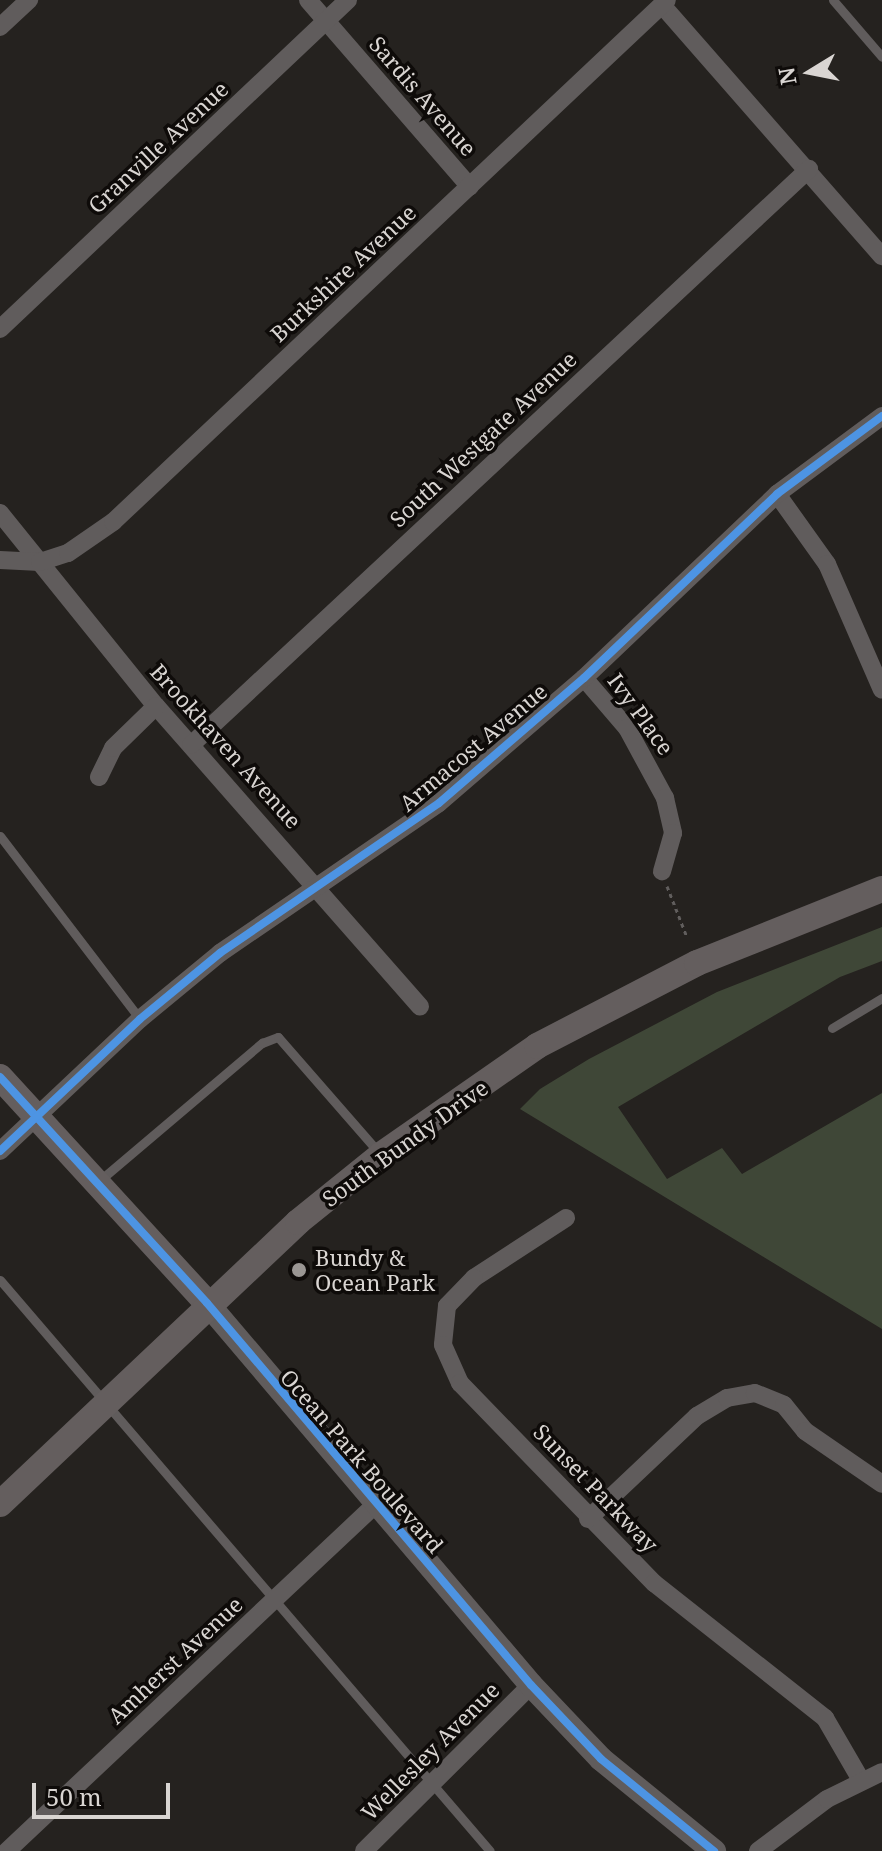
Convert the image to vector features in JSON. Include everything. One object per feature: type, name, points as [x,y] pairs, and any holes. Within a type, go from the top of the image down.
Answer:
[{"type":"main road","name":"South Bundy Drive","points":[[0,1504],[207,1303],[381,1155],[537,1046],[616,1003],[772,931],[882,889]]},
{"type":"main road","name":"Ocean Park Boulevard","points":[[0,1077],[207,1303]]},
{"type":"street","points":[[0,27],[29,0]]},
{"type":"street","name":"Sardis Avenue","points":[[308,0],[470,187]]},
{"type":"street","name":"Granville Avenue","points":[[0,329],[348,0]]},
{"type":"street","points":[[664,2],[882,256]]},
{"type":"street","name":"Burkshire Avenue","points":[[40,562],[89,542],[113,522],[664,2]]},
{"type":"street","name":"South Westgate Avenue","points":[[191,745],[809,169]]},
{"type":"street","name":"Armacost Avenue","points":[[0,1151],[140,1019],[220,953],[439,803],[584,678],[777,494],[882,416]]},
{"type":"street","points":[[777,494],[833,576],[882,690]]},
{"type":"street","name":"Brookhaven Avenue","points":[[0,513],[156,706],[318,885],[420,1007]]},
{"type":"street","points":[[0,560],[40,562]]},
{"type":"street","name":"Ivy Place","points":[[584,678],[627,728],[665,798],[673,833],[662,871]]},
{"type":"street","points":[[99,777],[113,748],[156,706]]},
{"type":"street","name":"Sunset Parkway","points":[[566,1218],[474,1278],[447,1306],[443,1345],[460,1383],[588,1519],[729,1648],[825,1718],[861,1780]]},
{"type":"street","name":"Ocean Park Boulevard","points":[[207,1303],[531,1685],[601,1759],[714,1851]]},
{"type":"street","points":[[588,1519],[697,1416],[727,1398],[755,1393],[784,1405],[805,1431],[882,1484]]},
{"type":"street","name":"Amherst Avenue","points":[[7,1851],[376,1504]]},
{"type":"street","name":"Wellesley Avenue","points":[[364,1851],[531,1685]]},
{"type":"street","points":[[758,1851],[861,1780],[882,1772]]},
{"type":"lane","points":[[833,0],[882,57]]},
{"type":"lane","points":[[0,836],[140,1019]]},
{"type":"lane","points":[[832,1028],[882,998]]},
{"type":"lane","points":[[97,1184],[262,1043],[278,1037],[381,1155]]},
{"type":"lane","points":[[0,1280],[107,1401],[272,1600],[490,1851]]},
{"type":"path","points":[[662,871],[687,937]]},
{"type":"green space","points":[[882,927],[882,961],[840,977],[618,1107],[667,1179],[722,1148],[742,1174],[882,1093],[882,1329],[520,1109],[540,1089],[589,1059],[717,992]]},
{"type":"cycle path","points":[[0,1151],[140,1019],[220,953],[439,803],[584,678],[777,494],[882,416]]},
{"type":"cycle path","points":[[0,1077],[207,1303],[531,1685],[601,1759],[714,1851]]},
{"type":"place","name":"Bundy & Ocean Park","points":[[299,1270]]}]
